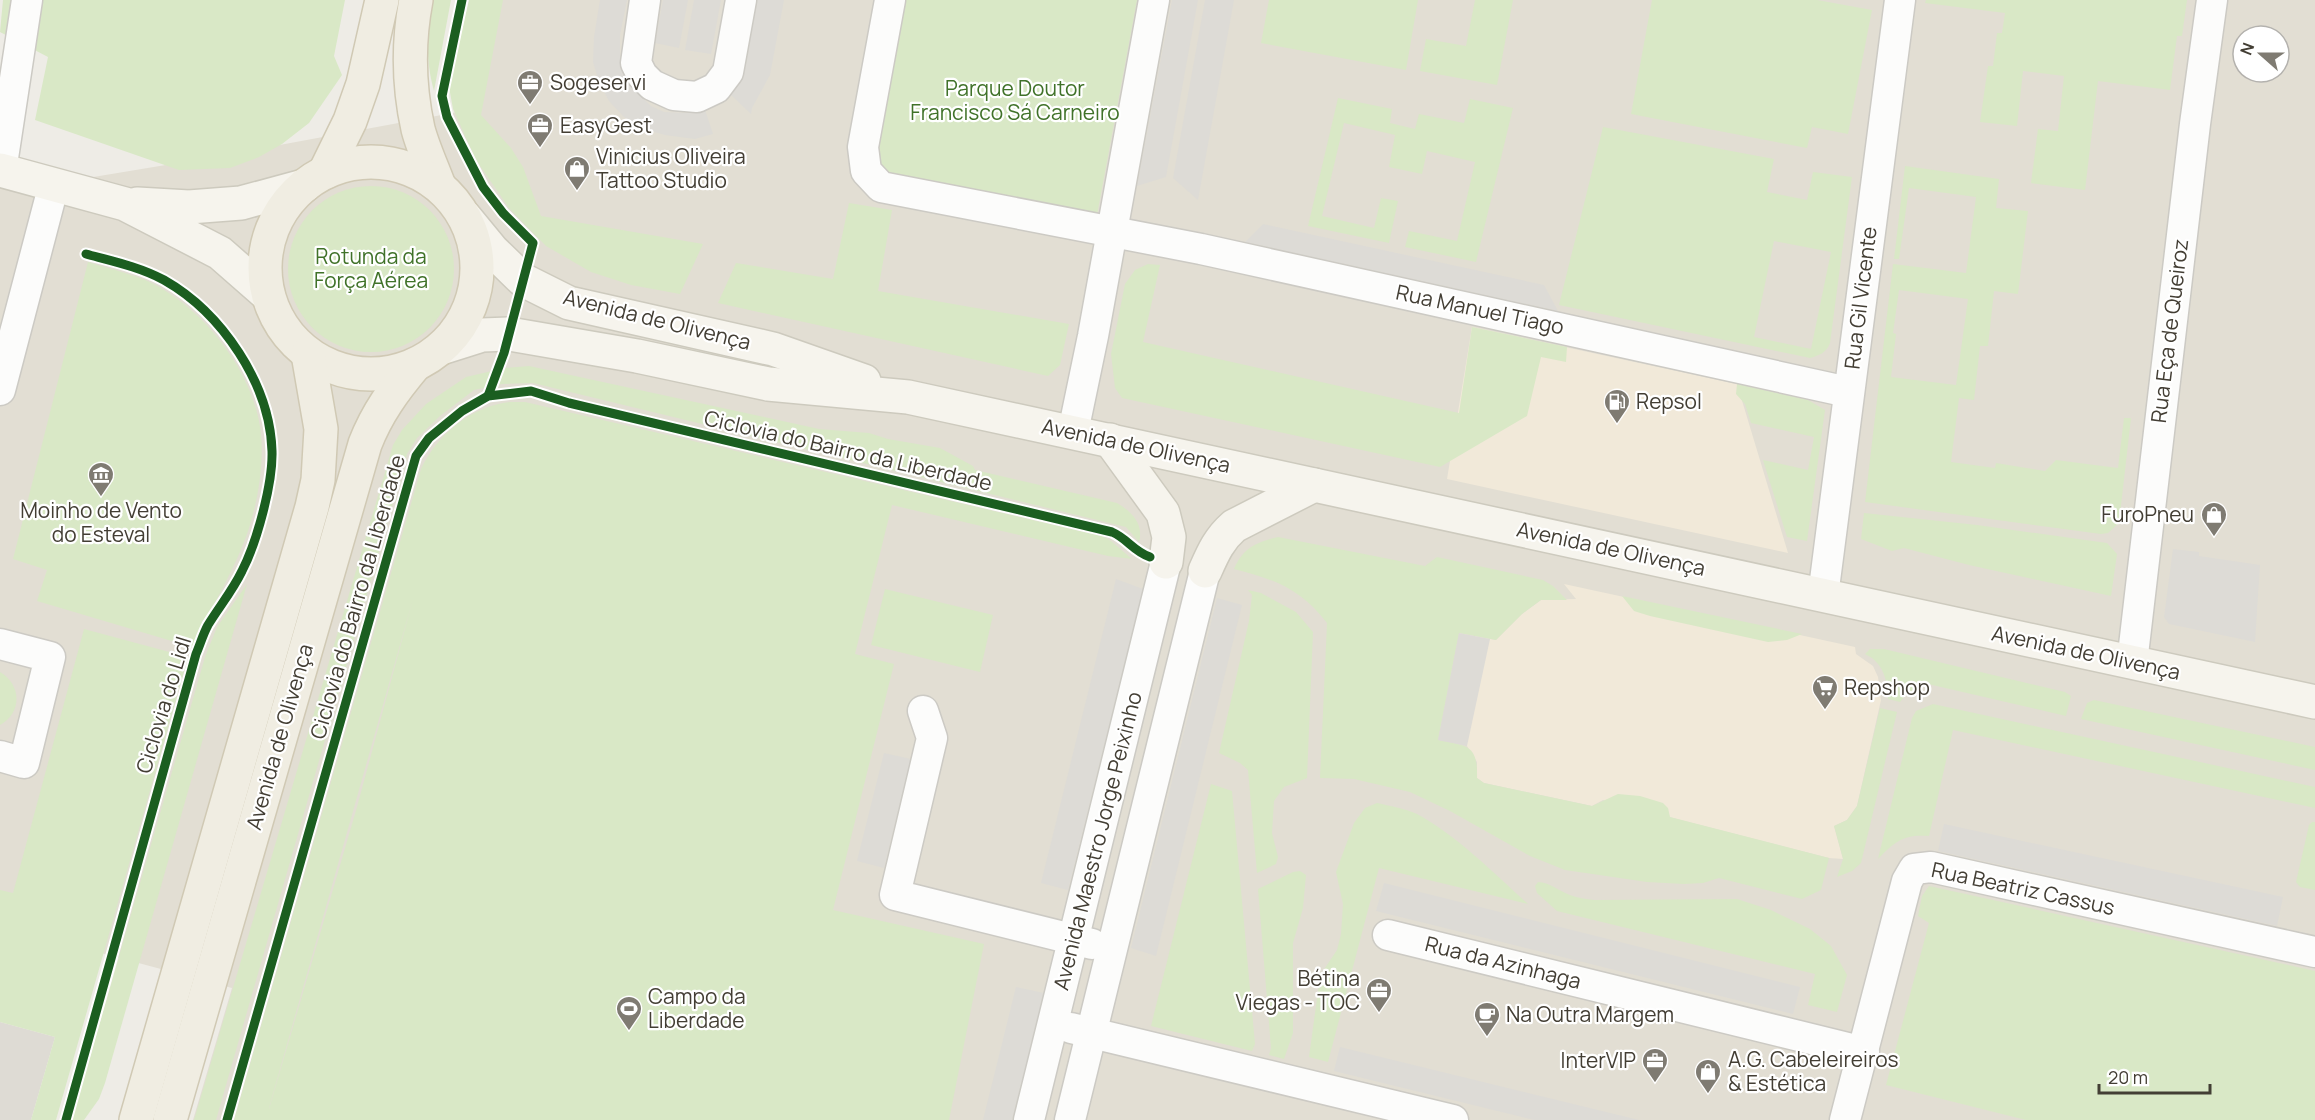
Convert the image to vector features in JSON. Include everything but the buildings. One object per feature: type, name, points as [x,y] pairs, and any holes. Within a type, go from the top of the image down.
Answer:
[{"type":"main road","points":[[125,204],[189,207],[241,203],[315,179],[354,163],[384,162],[414,170],[439,186],[453,200],[464,216],[476,247],[477,280],[468,312],[444,347],[415,365],[388,373],[360,375],[332,368],[308,354],[290,338],[267,295],[265,271],[267,246],[274,223],[287,203],[315,179],[350,121],[363,84],[382,0]]},
{"type":"main road","points":[[416,0],[411,25],[412,93],[419,131],[439,186]]},
{"type":"main road","points":[[1,171],[125,204],[220,253],[267,295]]},
{"type":"main road","name":"Avenida de Olivença","points":[[464,216],[492,250],[523,280],[569,303],[773,349],[908,397]]},
{"type":"main road","name":"Avenida de Olivença","points":[[444,347],[482,335],[509,333],[637,356],[768,384],[908,397],[2315,702]]},
{"type":"main road","name":"Avenida de Olivença","points":[[136,1120],[312,507],[318,480],[321,429],[308,354]]},
{"type":"main road","name":"Avenida de Olivença","points":[[170,1120],[365,444],[387,400],[415,365]]},
{"type":"main road","points":[[1110,441],[1163,513],[1169,537],[1166,562]]},
{"type":"main road","points":[[1205,571],[1216,547],[1234,526],[1314,485]]},
{"type":"street","points":[[1,171],[27,0]]},
{"type":"street","points":[[645,0],[636,63],[642,75],[652,85],[674,95],[697,98],[716,88],[728,72],[741,0]]},
{"type":"street","name":"Rua Manuel Tiago","points":[[890,0],[863,147],[866,171],[881,187],[1201,249],[1848,392]]},
{"type":"street","points":[[1073,432],[1155,0]]},
{"type":"street","name":"Rua Gil Vicente","points":[[1823,596],[1900,0]]},
{"type":"street","name":"Rua Eça de Queiroz","points":[[2132,663],[2195,124],[2212,0]]},
{"type":"street","points":[[0,390],[54,184]]},
{"type":"street","name":"Avenida Maestro Jorge Peixinho","points":[[1029,1120],[1166,562]]},
{"type":"street","name":"Avenida Maestro Jorge Peixinho","points":[[1071,1120],[1205,571]]},
{"type":"street","points":[[0,644],[50,657],[24,763],[0,756]]},
{"type":"street","points":[[923,711],[932,738],[895,895],[1113,948]]},
{"type":"street","name":"Rua Beatriz Cassus","points":[[1845,1120],[1907,881],[1914,869],[1931,867],[2315,952]]},
{"type":"street","name":"Rua da Azinhaga","points":[[1388,935],[1864,1052]]},
{"type":"street","points":[[1053,1024],[1453,1120]]},
{"type":"shaded area","points":[[495,0],[2315,0],[2315,1120],[193,1120],[232,988],[0,926],[0,188],[15,190],[226,155],[474,109]]},
{"type":"shaded area","points":[[600,0],[627,0],[620,35],[620,63],[624,76],[632,87],[651,106],[664,112],[690,113],[705,110],[713,134],[695,139],[665,135],[641,128],[624,117],[609,101],[599,82],[593,62],[594,37]]},
{"type":"shaded area","points":[[663,0],[688,0],[679,48],[655,43]]},
{"type":"shaded area","points":[[694,0],[721,0],[711,54],[685,50]]},
{"type":"shaded area","points":[[757,0],[784,0],[770,75],[751,114],[730,94],[739,83],[745,69]]},
{"type":"shaded area","points":[[1172,0],[1198,0],[1166,177],[1137,186]]},
{"type":"shaded area","points":[[1205,0],[1234,0],[1198,200],[1173,178]]},
{"type":"shaded area","points":[[1263,224],[1544,285],[1558,311],[1245,242]]},
{"type":"shaded area","points":[[1472,327],[1737,384],[1788,553],[1447,479]]},
{"type":"shaded area","points":[[2173,549],[2199,552],[2199,556],[2260,565],[2255,642],[2169,624],[2164,617]]},
{"type":"shaded area","points":[[1116,579],[1143,589],[1068,890],[1041,883]]},
{"type":"shaded area","points":[[1564,584],[1855,647],[1856,654],[1873,666],[1878,677],[1881,700],[1857,806],[1847,820],[1834,826],[1843,859],[1829,858],[1603,800],[1592,806],[1484,783],[1477,778],[1477,762],[1467,746],[1459,633],[1496,640],[1522,614],[1541,600],[1576,599]]},
{"type":"shaded area","points":[[1217,598],[1242,605],[1156,956],[1131,948]]},
{"type":"shaded area","points":[[1459,633],[1490,639],[1467,746],[1438,740]]},
{"type":"shaded area","points":[[884,753],[911,759],[884,868],[857,861]]},
{"type":"shaded area","points":[[1944,824],[2283,897],[2277,926],[1938,851]]},
{"type":"shaded area","points":[[1384,883],[1800,987],[1793,1014],[1376,911]]},
{"type":"shaded area","points":[[1016,987],[1044,993],[1012,1120],[983,1120]]},
{"type":"shaded area","points":[[0,1022],[55,1037],[31,1120],[0,1120]]},
{"type":"shaded area","points":[[1340,1047],[1639,1120],[1534,1120],[1334,1071]]},
{"type":"green space","points":[[3,0],[345,0],[334,56],[342,75],[309,123],[282,144],[259,157],[230,168],[179,170],[35,120],[48,57],[0,32]]},
{"type":"green space","points":[[433,0],[451,0],[434,91],[429,68],[428,46]]},
{"type":"green space","points":[[469,0],[503,0],[481,115],[511,148],[523,167],[541,216],[703,244],[680,294],[631,285],[591,272],[546,246],[509,208],[476,160],[453,109],[449,87]]},
{"type":"green space","name":"Parque Doutor Francisco Sá Carneiro","points":[[902,0],[1137,0],[1097,215],[903,184],[880,170],[875,153]]},
{"type":"green space","points":[[1269,0],[1418,0],[1406,70],[1261,43]]},
{"type":"green space","points":[[1475,0],[1513,0],[1497,85],[1420,71],[1426,39],[1466,46]]},
{"type":"green space","points":[[1652,0],[1817,0],[1872,10],[1848,134],[1812,127],[1807,148],[1631,114]]},
{"type":"green space","points":[[1926,0],[2187,0],[2182,36],[2177,36],[2170,90],[2098,81],[2085,190],[2031,183],[2038,129],[2058,131],[2064,76],[2023,71],[2017,126],[1980,122],[1988,66],[1993,66],[1997,33],[2002,33],[2005,13],[1925,3]]},
{"type":"green space","points":[[1338,98],[1392,109],[1390,123],[1415,129],[1419,114],[1464,123],[1470,99],[1513,108],[1476,262],[1405,247],[1409,231],[1457,241],[1475,162],[1427,151],[1422,174],[1389,167],[1395,135],[1344,123],[1322,216],[1374,228],[1381,198],[1398,201],[1389,243],[1308,226]]},
{"type":"green space","points":[[1603,127],[1774,159],[1767,192],[1807,200],[1813,172],[1852,177],[1830,343],[1820,355],[1810,358],[1559,305]],"holes":[[[1774,241],[1831,252],[1811,349],[1754,337]]]},
{"type":"green space","points":[[1905,166],[1999,179],[1996,208],[2028,211],[2018,294],[1994,291],[1988,346],[1980,346],[1974,400],[1959,398],[1951,462],[1995,468],[1996,463],[2045,471],[2056,460],[2118,468],[2124,418],[2131,418],[2119,523],[2108,533],[2101,534],[1865,502],[1893,264],[1966,273],[1976,197],[1909,188],[1899,259],[1894,259]],"holes":[[[1899,290],[1968,299],[1956,385],[1891,377],[1896,334],[1893,333]]]},
{"type":"green space","name":"Rotunda da Força Aérea","points":[[371,186],[403,193],[430,210],[447,237],[454,269],[447,301],[430,328],[403,345],[371,352],[339,345],[312,328],[295,301],[288,269],[295,237],[312,210],[339,193]]},
{"type":"green space","points":[[849,203],[892,210],[878,291],[1069,324],[1060,365],[1048,376],[718,303],[736,263],[833,279]]},
{"type":"green space","points":[[88,262],[153,283],[179,300],[196,315],[213,332],[240,370],[257,412],[262,457],[258,494],[252,517],[238,557],[192,647],[37,601],[47,570],[13,559]]},
{"type":"green space","points":[[1148,264],[1160,265],[1143,342],[1459,413],[1472,327],[1567,347],[1566,362],[1541,357],[1527,416],[1440,467],[1122,398],[1115,388],[1111,354],[1125,284],[1135,270]]},
{"type":"green space","points":[[529,366],[819,429],[869,433],[888,439],[940,448],[973,466],[975,470],[1117,503],[1127,510],[1138,524],[1139,542],[1126,527],[533,383],[502,384],[474,390],[440,416],[417,438],[407,454],[216,1120],[194,1120],[393,445],[402,430],[426,404],[466,377],[505,368]]},
{"type":"green space","points":[[1737,384],[1808,400],[1825,410],[1807,541],[1787,537],[1763,460],[1808,470],[1814,437],[1751,423],[1745,404],[1736,394]]},
{"type":"green space","points":[[525,402],[1101,536],[1111,541],[1132,559],[1108,556],[892,505],[855,654],[894,664],[833,910],[984,944],[949,1120],[234,1120],[421,469],[436,445],[457,424],[482,409]],"holes":[[[413,599],[357,807],[269,1109]]]},
{"type":"green space","points":[[1864,513],[1977,525],[2107,543],[2117,554],[2111,596],[1969,565],[1904,548],[1892,551],[1861,539]]},
{"type":"green space","points":[[1278,537],[1425,566],[1437,557],[1543,580],[1553,586],[1567,600],[1541,600],[1522,614],[1496,640],[1459,633],[1438,740],[1469,748],[1475,759],[1477,778],[1484,783],[1592,806],[1618,794],[1640,796],[1663,803],[1668,808],[1670,817],[1829,858],[1821,890],[1802,899],[1719,878],[1703,883],[1684,884],[1647,882],[1565,870],[1530,856],[1450,811],[1410,792],[1354,779],[1320,778],[1327,623],[1307,602],[1286,587],[1234,569],[1251,547]]},
{"type":"green space","points":[[247,584],[105,1083],[99,1099],[84,1120],[72,1120],[205,657],[217,627]]},
{"type":"green space","points":[[885,589],[993,615],[980,672],[871,645]]},
{"type":"green space","points":[[1248,590],[1261,593],[1296,612],[1313,632],[1307,778],[1284,787],[1274,801],[1272,833],[1278,857],[1276,864],[1257,873],[1248,770],[1240,763],[1219,753],[1249,621],[1252,595]]},
{"type":"green space","points":[[1622,596],[1802,634],[1787,640],[1768,642],[1634,611]]},
{"type":"green space","points":[[84,629],[188,657],[56,1120],[31,1120],[55,1037],[0,1022],[0,890],[13,893]]},
{"type":"green space","points":[[1870,649],[1884,649],[2065,692],[2071,696],[2066,716],[1928,684],[1908,692],[1900,702],[1888,699],[1887,686],[1880,667],[1865,654]]},
{"type":"green space","points":[[0,672],[12,684],[16,699],[12,713],[0,725]]},
{"type":"green space","points":[[2094,700],[2315,747],[2315,770],[2081,719],[2087,703]]},
{"type":"green space","points":[[1933,704],[2315,787],[2315,808],[1953,730],[1929,836],[1913,836],[1900,840],[1878,859],[1912,718],[1916,711]]},
{"type":"green space","points":[[1880,708],[1897,712],[1861,863],[1852,871],[1837,877],[1843,859],[1834,826],[1847,820],[1857,806]]},
{"type":"green space","points":[[1211,784],[1232,791],[1255,1044],[1252,1051],[1151,1026]]},
{"type":"green space","points":[[1377,803],[1412,812],[1432,823],[1475,856],[1528,904],[1379,868],[1328,1062],[1309,1057],[1319,984],[1323,971],[1337,950],[1341,934],[1343,904],[1336,872],[1354,823],[1365,808]]},
{"type":"green space","points":[[2315,822],[2315,890],[2300,887],[2296,882],[2309,825]]},
{"type":"green space","points":[[1300,871],[1306,875],[1303,908],[1293,943],[1293,1033],[1284,1059],[1269,1055],[1271,1048],[1258,889],[1293,872]]},
{"type":"green space","points":[[1538,882],[1573,896],[1594,900],[1737,899],[1771,910],[1810,929],[1831,946],[1847,975],[1837,1012],[1808,1005],[1815,974],[1557,911],[1537,893],[1535,886]]},
{"type":"green space","points":[[1929,886],[2315,971],[2315,1120],[2026,1120],[1886,1085],[1929,923],[1918,916],[1922,896]]},
{"type":"cycle path","points":[[462,0],[442,96],[447,117],[483,187],[503,213],[533,243],[504,353],[488,396]]},
{"type":"cycle path","name":"Ciclovia do Lidl","points":[[66,1120],[196,654],[208,625],[248,559],[263,512],[272,464],[269,426],[262,401],[252,376],[223,331],[205,311],[164,280],[145,271],[86,254]]},
{"type":"cycle path","name":"Ciclovia do Bairro da Liberdade","points":[[227,1120],[416,456],[429,438],[462,411],[488,396],[531,391],[569,403],[1112,532],[1139,552],[1150,557]]},
{"type":"place","name":"Sogeservi","points":[[530,106]]},
{"type":"place","name":"EasyGest","points":[[540,149]]},
{"type":"place","name":"Vinicius Oliveira Tattoo Studio","points":[[577,192]]},
{"type":"place","name":"Repsol","points":[[1617,425]]},
{"type":"place","name":"Moinho de Vento do Esteval","points":[[101,498]]},
{"type":"place","name":"FuroPneu","points":[[2214,538]]},
{"type":"place","name":"Repshop","points":[[1825,711]]},
{"type":"place","name":"Bétina Viegas - TOC","points":[[1379,1014]]},
{"type":"place","name":"Campo da Liberdade","points":[[629,1032]]},
{"type":"place","name":"Na Outra Margem","points":[[1487,1038]]},
{"type":"place","name":"InterVIP","points":[[1655,1084]]},
{"type":"place","name":"A.G. Cabeleireiros & Estética","points":[[1708,1095]]}]
